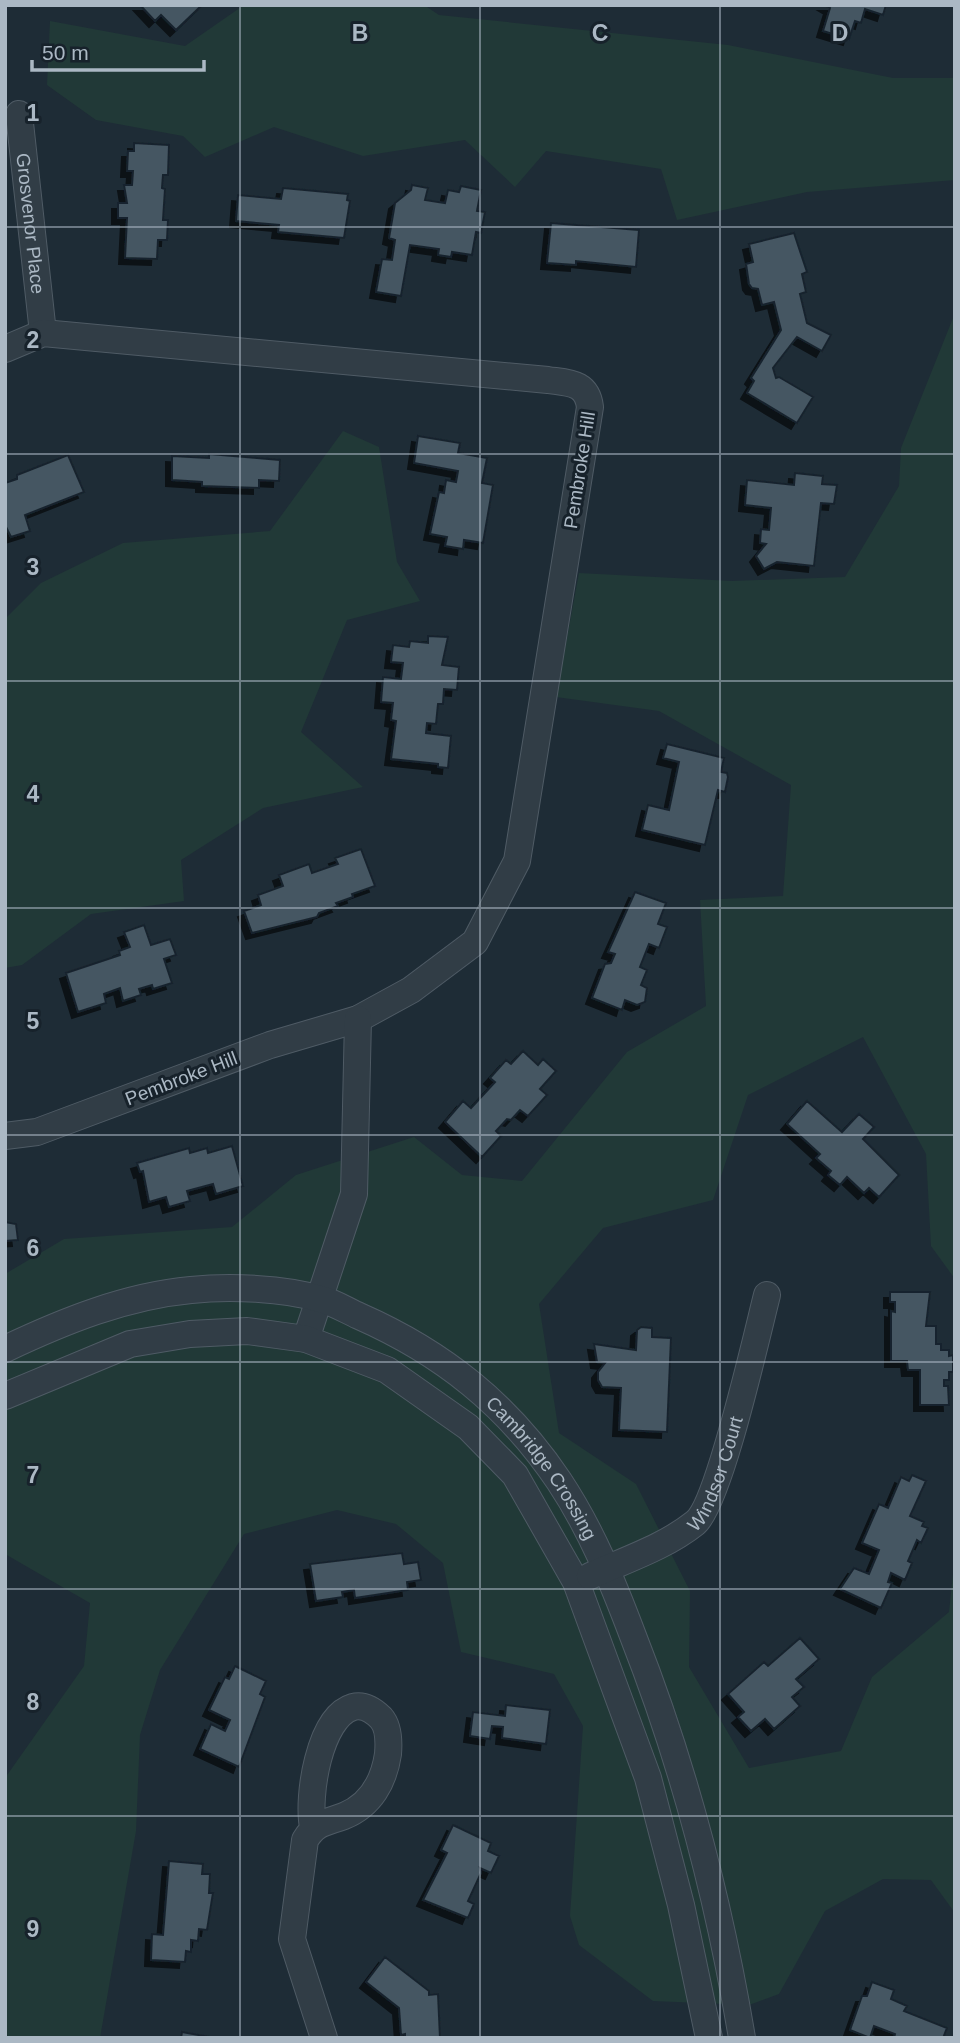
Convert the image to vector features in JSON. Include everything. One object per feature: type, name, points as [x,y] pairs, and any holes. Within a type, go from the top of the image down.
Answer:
[{"type":"street","name":"Grosvenor Place","points":[[19,114],[43,333]]},
{"type":"street","name":"Pembroke Hill","points":[[5,349],[43,333],[548,380],[580,385],[588,394],[588,416],[517,861],[475,942],[411,990],[358,1020],[270,1045],[37,1132],[5,1136]]},
{"type":"street","points":[[306,1339],[354,1194],[358,1020]]},
{"type":"street","name":"Cambridge Crossing","points":[[5,1349],[105,1307],[191,1290],[255,1290],[320,1299],[377,1324],[441,1359],[505,1411],[560,1482],[607,1569],[663,1713],[695,1819],[726,1944],[742,2038]]},
{"type":"street","name":"Windsor Court","points":[[576,1582],[657,1546],[698,1521],[720,1474],[767,1295]]},
{"type":"street","name":"Cambridge Crossing","points":[[5,1396],[130,1344],[190,1334],[247,1331],[306,1339],[387,1370],[468,1427],[515,1475],[576,1582],[648,1779],[681,1905],[709,2038]]},
{"type":"street","points":[[313,1827],[304,1840],[292,1939],[324,2038]]},
{"type":"green space","points":[[244,5],[424,5],[439,15],[728,45],[893,78],[955,78],[955,180],[807,192],[677,220],[661,169],[546,151],[515,187],[465,140],[363,156],[274,127],[205,157],[183,136],[96,120],[47,85],[50,21],[185,46]]},
{"type":"green space","points":[[955,313],[955,1279],[931,1246],[926,1154],[863,1037],[748,1095],[713,1200],[603,1228],[539,1304],[559,1433],[636,1484],[690,1591],[689,1667],[749,1768],[841,1751],[872,1677],[949,1612],[955,1555],[955,1913],[931,1880],[883,1879],[825,1911],[779,1994],[749,2005],[653,2001],[579,1945],[570,1916],[583,1726],[554,1674],[461,1652],[443,1563],[396,1524],[337,1510],[244,1534],[160,1670],[140,1735],[136,1831],[100,2038],[5,2038],[5,1778],[84,1666],[90,1603],[5,1554],[5,1274],[64,1239],[232,1227],[296,1175],[414,1137],[462,1175],[522,1181],[627,1052],[706,1006],[700,900],[783,896],[791,785],[659,711],[556,697],[579,573],[732,581],[845,577],[899,486],[901,448]]},
{"type":"green space","points":[[343,431],[379,447],[397,562],[420,601],[347,620],[301,732],[363,787],[263,808],[181,860],[184,901],[91,914],[22,965],[5,968],[5,619],[41,583],[123,543],[270,531]]},
{"type":"building","points":[[140,5],[202,5],[176,30],[161,15],[155,21]]},
{"type":"building","points":[[825,5],[886,5],[883,15],[865,9],[861,23],[855,21],[849,39],[823,31],[830,8]]},
{"type":"building","points":[[134,143],[169,145],[168,175],[163,175],[162,188],[165,189],[163,220],[168,220],[167,240],[158,240],[157,259],[125,258],[127,218],[118,218],[118,203],[127,203],[124,185],[132,185],[133,171],[127,171],[128,151],[134,151]]},
{"type":"building","points":[[412,185],[428,188],[425,200],[445,203],[448,190],[459,192],[461,186],[481,190],[477,211],[485,212],[481,233],[476,232],[472,255],[452,252],[451,257],[438,255],[439,249],[410,245],[401,296],[376,292],[382,259],[392,260],[395,240],[389,238],[395,203],[411,190]]},
{"type":"building","points":[[283,188],[348,194],[347,200],[350,201],[344,238],[278,232],[279,225],[236,221],[238,195],[281,199]]},
{"type":"building","points":[[551,223],[639,230],[636,267],[576,261],[576,265],[547,263]]},
{"type":"building","points":[[794,233],[807,272],[802,274],[806,292],[800,294],[807,323],[831,335],[822,351],[797,337],[773,368],[776,378],[779,377],[813,397],[797,423],[747,393],[754,381],[751,378],[781,330],[774,302],[762,305],[758,289],[749,284],[746,264],[753,262],[749,244]]},
{"type":"building","points":[[418,436],[460,443],[458,453],[487,458],[482,483],[493,485],[483,543],[464,540],[463,549],[445,546],[447,537],[430,534],[439,492],[444,493],[446,480],[456,482],[458,471],[414,463]]},
{"type":"building","points":[[209,454],[280,460],[279,481],[259,480],[259,488],[202,486],[202,482],[172,480],[172,456],[209,458]]},
{"type":"building","points":[[68,455],[84,492],[25,515],[30,531],[11,537],[5,525],[5,483],[17,479],[17,475]]},
{"type":"building","points":[[795,473],[823,476],[822,484],[837,485],[834,504],[821,503],[814,566],[777,562],[764,569],[756,556],[766,544],[760,543],[761,529],[769,530],[771,508],[745,505],[747,480],[794,485]]},
{"type":"building","points":[[428,636],[448,637],[442,665],[459,667],[457,690],[444,689],[443,704],[438,704],[436,724],[427,723],[426,733],[451,736],[448,768],[438,767],[438,764],[391,759],[396,721],[391,720],[393,703],[381,702],[383,677],[401,679],[403,663],[391,662],[393,645],[409,647],[410,641],[428,643]]},
{"type":"building","points":[[667,744],[724,758],[721,772],[727,773],[728,777],[725,792],[718,790],[705,845],[642,830],[648,805],[669,810],[679,762],[663,758]]},
{"type":"building","points":[[361,849],[375,886],[352,894],[353,897],[336,903],[338,906],[319,913],[317,917],[252,933],[244,911],[261,905],[258,895],[283,886],[279,875],[309,864],[312,873],[338,864],[335,858]]},
{"type":"building","points":[[635,892],[666,903],[658,924],[667,927],[659,948],[649,944],[640,967],[647,970],[641,985],[647,988],[645,1002],[637,1005],[625,1000],[622,1010],[592,998],[605,964],[611,963],[615,954],[608,952]]},
{"type":"building","points":[[144,925],[151,945],[170,939],[176,955],[164,959],[172,983],[153,989],[152,985],[139,989],[141,995],[123,1001],[120,988],[104,994],[106,1003],[78,1012],[66,973],[120,955],[119,951],[130,947],[124,932]]},
{"type":"building","points":[[523,1051],[538,1065],[543,1059],[556,1071],[540,1089],[547,1095],[528,1116],[520,1110],[511,1120],[507,1119],[496,1131],[501,1136],[482,1157],[445,1122],[463,1101],[471,1108],[495,1082],[490,1078],[506,1060],[511,1064]]},
{"type":"building","points":[[807,1101],[842,1132],[859,1114],[874,1127],[863,1139],[899,1175],[879,1197],[869,1188],[864,1193],[847,1177],[840,1185],[828,1175],[831,1171],[816,1158],[820,1154],[787,1124]]},
{"type":"building","points":[[232,1146],[243,1186],[216,1194],[213,1184],[187,1191],[190,1201],[169,1207],[166,1197],[149,1202],[143,1171],[140,1172],[137,1163],[189,1148],[190,1153],[207,1148],[208,1153]]},
{"type":"building","points":[[5,1222],[16,1224],[18,1240],[5,1241]]},
{"type":"building","points":[[890,1292],[930,1292],[926,1326],[936,1326],[936,1344],[941,1344],[941,1350],[949,1350],[949,1356],[953,1355],[953,1372],[949,1372],[949,1380],[944,1380],[944,1386],[948,1386],[949,1405],[920,1405],[920,1370],[908,1370],[907,1361],[891,1361],[891,1311],[895,1312],[895,1302],[890,1302]]},
{"type":"building","points":[[641,1327],[652,1328],[652,1337],[671,1338],[667,1432],[619,1430],[621,1388],[602,1387],[598,1380],[598,1372],[605,1363],[597,1362],[594,1344],[636,1350],[637,1330]]},
{"type":"building","points":[[912,1475],[926,1481],[910,1516],[924,1522],[922,1526],[928,1528],[921,1543],[917,1540],[908,1561],[912,1563],[905,1580],[891,1573],[888,1582],[892,1583],[881,1608],[840,1589],[854,1568],[869,1574],[879,1550],[862,1543],[879,1504],[888,1508],[901,1477],[909,1481]]},
{"type":"building","points":[[402,1553],[404,1564],[418,1562],[421,1580],[407,1582],[408,1590],[355,1598],[354,1590],[342,1592],[343,1597],[316,1601],[310,1564]]},
{"type":"building","points":[[800,1638],[819,1659],[796,1679],[804,1687],[792,1697],[800,1706],[774,1729],[765,1719],[751,1731],[738,1717],[744,1712],[728,1694],[764,1662],[768,1666]]},
{"type":"building","points":[[235,1666],[266,1681],[260,1694],[265,1697],[239,1767],[200,1749],[211,1724],[225,1731],[230,1720],[209,1710],[225,1677],[229,1679]]},
{"type":"building","points":[[506,1705],[550,1710],[546,1744],[502,1738],[503,1727],[492,1726],[490,1739],[470,1736],[473,1712],[505,1716]]},
{"type":"building","points":[[453,1825],[491,1843],[488,1851],[499,1856],[491,1873],[480,1868],[481,1873],[468,1901],[474,1904],[468,1918],[423,1900],[447,1853],[441,1850]]},
{"type":"building","points":[[169,1861],[203,1864],[202,1874],[210,1874],[209,1893],[213,1893],[207,1930],[199,1929],[198,1941],[191,1940],[191,1952],[186,1951],[185,1962],[151,1960],[152,1934],[163,1935]]},
{"type":"building","points":[[385,1957],[429,1991],[429,1995],[438,1994],[440,2038],[405,2038],[405,2034],[401,2035],[399,2008],[366,1982]]},
{"type":"building","points":[[872,1982],[894,1990],[891,1999],[907,2006],[904,2011],[947,2028],[943,2038],[894,2038],[895,2034],[874,2026],[870,2038],[850,2030],[862,1996],[867,1996]]},
{"type":"building","points":[[182,2032],[215,2038],[181,2038]]}]
